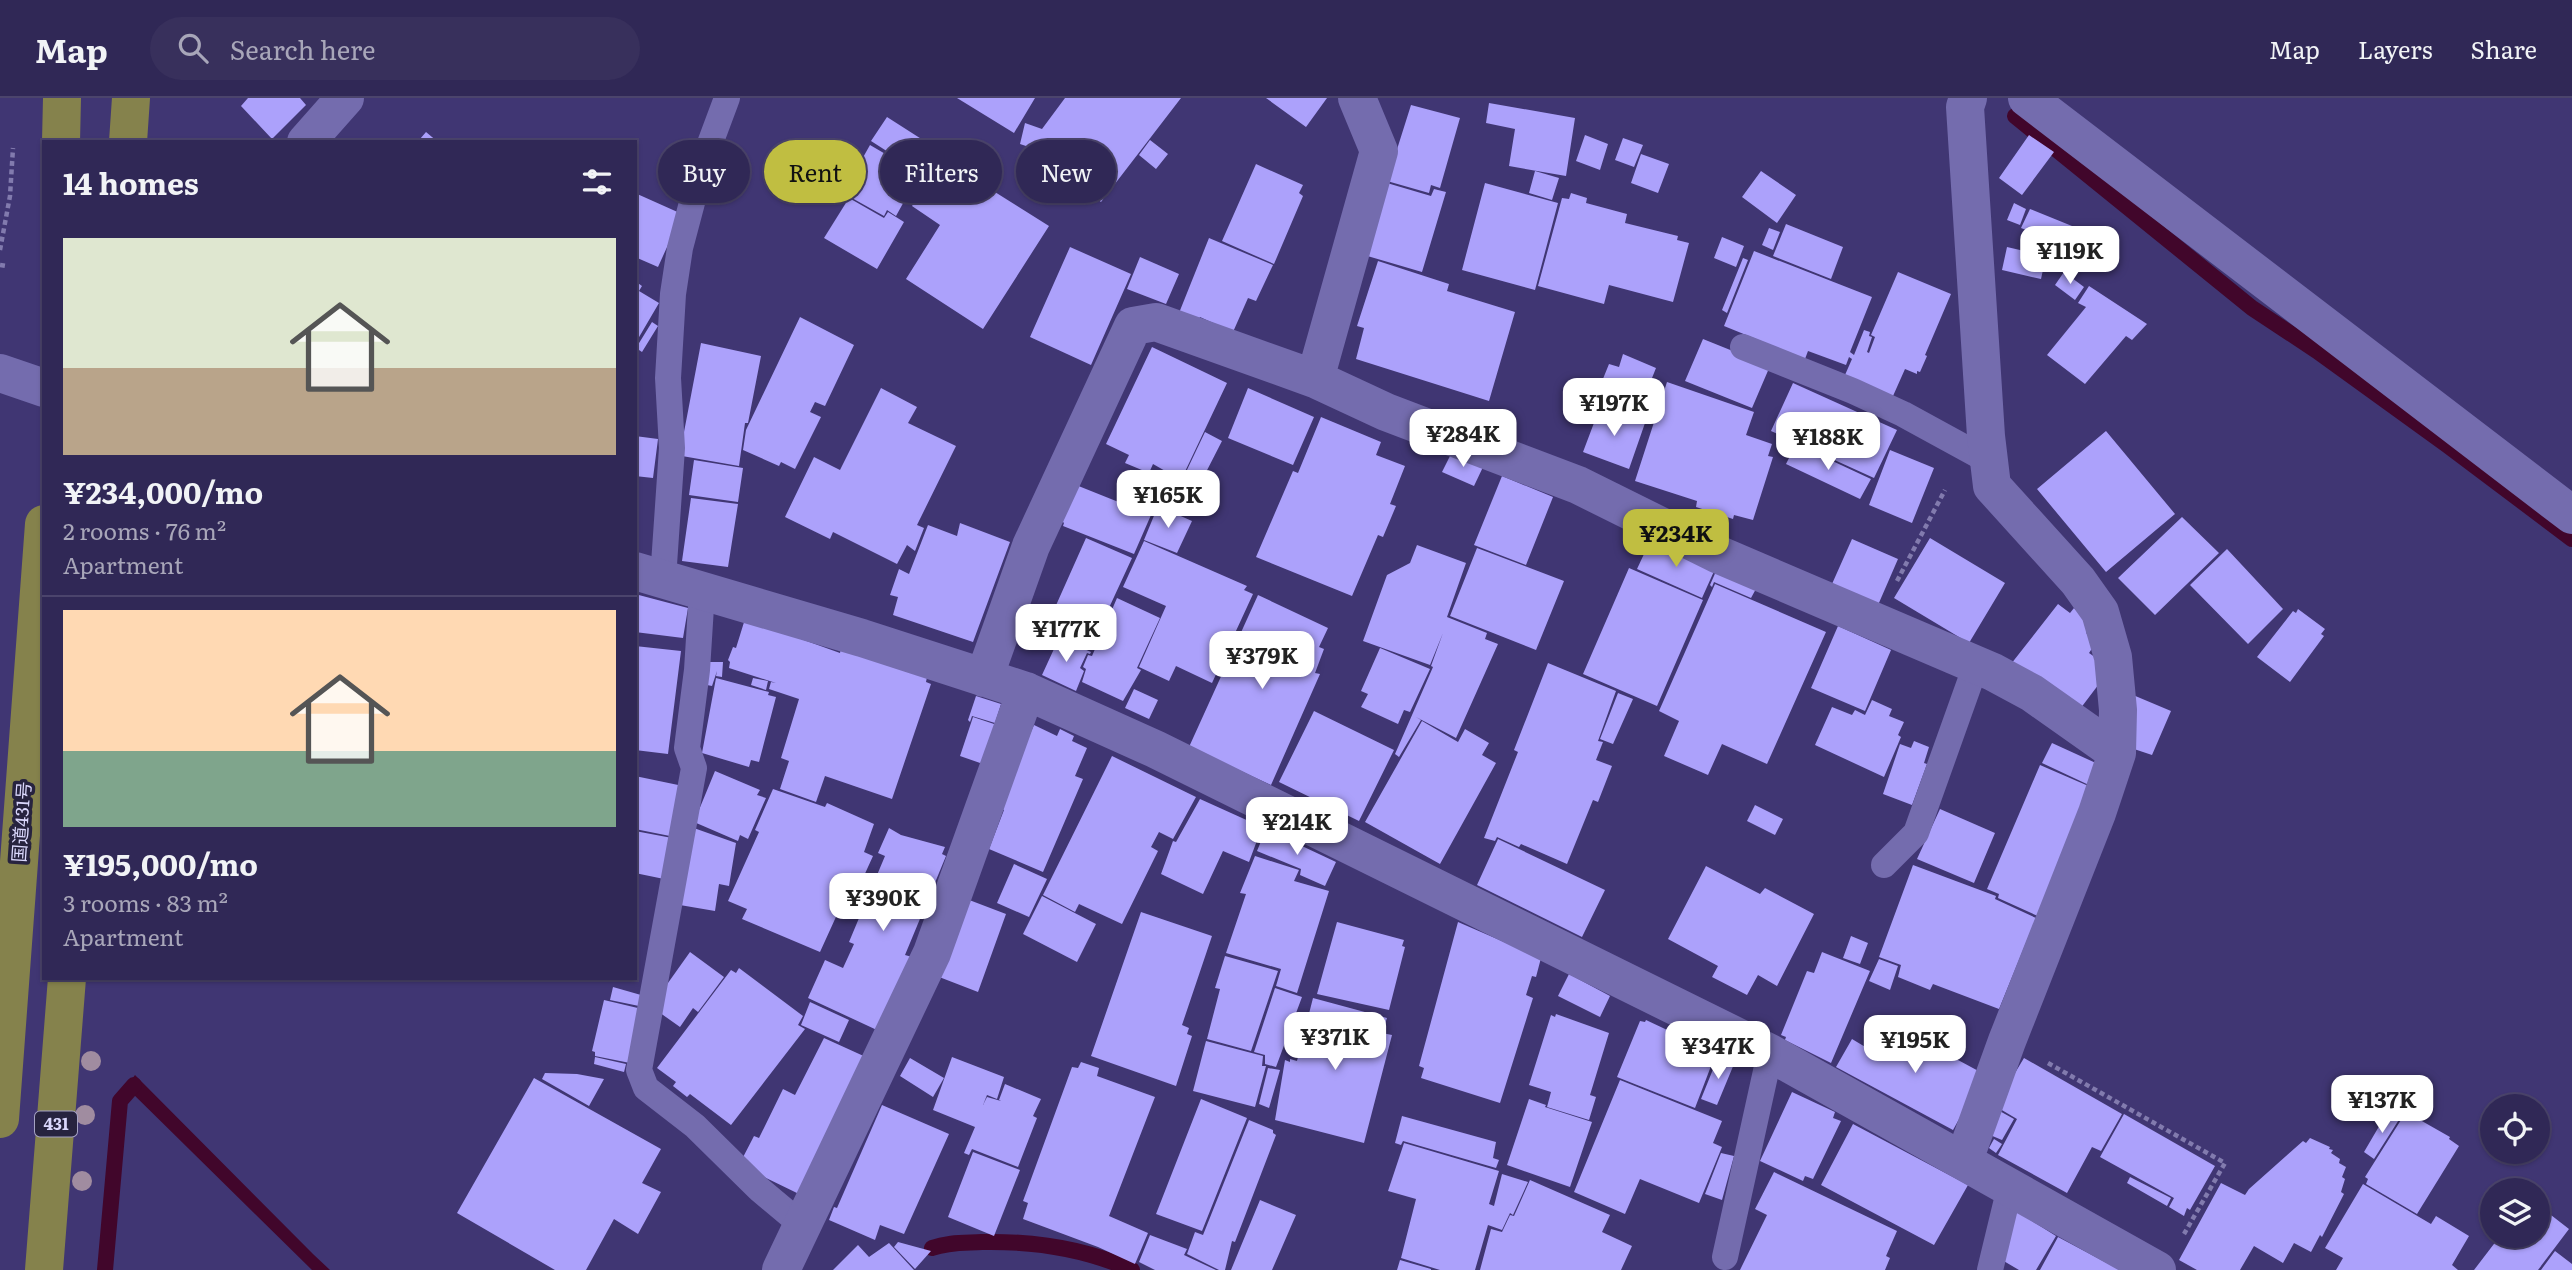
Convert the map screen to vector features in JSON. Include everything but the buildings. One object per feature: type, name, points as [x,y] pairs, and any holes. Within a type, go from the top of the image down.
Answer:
[{"type":"highway","points":[[61,140],[62,98]]},
{"type":"highway","points":[[128,140],[131,98]]},
{"type":"highway","name":"国道431号","points":[[0,1119],[42,551]]},
{"type":"highway","name":"431","points":[[44,1270],[67,980]]},
{"type":"street","points":[[308,140],[345,98]]},
{"type":"street","points":[[1315,379],[1379,151],[1357,98]]},
{"type":"street","points":[[1964,1160],[2007,1041],[2097,813],[2117,753],[2118,710],[2113,657],[2099,612],[2078,581],[1992,486],[1965,107],[1968,98]]},
{"type":"street","points":[[2027,98],[2572,515]]},
{"type":"street","points":[[984,678],[1031,547],[1133,326],[1156,322],[1315,379],[1386,412],[1578,485],[1717,554],[1976,665],[2032,693],[2117,753]]},
{"type":"street","points":[[0,373],[42,387]]},
{"type":"street","points":[[649,575],[862,638],[1027,691],[1155,749],[1770,1052],[2157,1270]]},
{"type":"street","points":[[781,1270],[932,953],[1027,691]]},
{"type":"lane","points":[[649,575],[672,448],[668,378],[673,294],[680,248],[702,166],[727,98]]},
{"type":"lane","points":[[1743,347],[1891,408],[1989,461]]},
{"type":"lane","points":[[702,591],[697,670],[687,748],[694,768],[639,1070],[646,1088],[695,1126],[802,1225]]},
{"type":"lane","points":[[1884,865],[1916,833],[1976,665]]},
{"type":"lane","points":[[1725,1257],[1770,1052]]},
{"type":"lane","points":[[1990,1270],[2010,1186]]},
{"type":"path","points":[[0,250],[10,196],[13,147]]},
{"type":"path","points":[[1876,622],[1959,466],[1989,461]]},
{"type":"path","points":[[2007,1041],[2225,1163],[2183,1234]]},
{"type":"shaded area","points":[[135,1075],[330,1270],[312,1270],[126,1087]]},
{"type":"waterway","points":[[2015,116],[2252,308],[2317,351],[2572,539]]},
{"type":"waterway","points":[[105,1270],[120,1101],[134,1085]]},
{"type":"waterway","points":[[932,1248],[982,1242],[1040,1245],[1096,1256],[1132,1270]]}]
